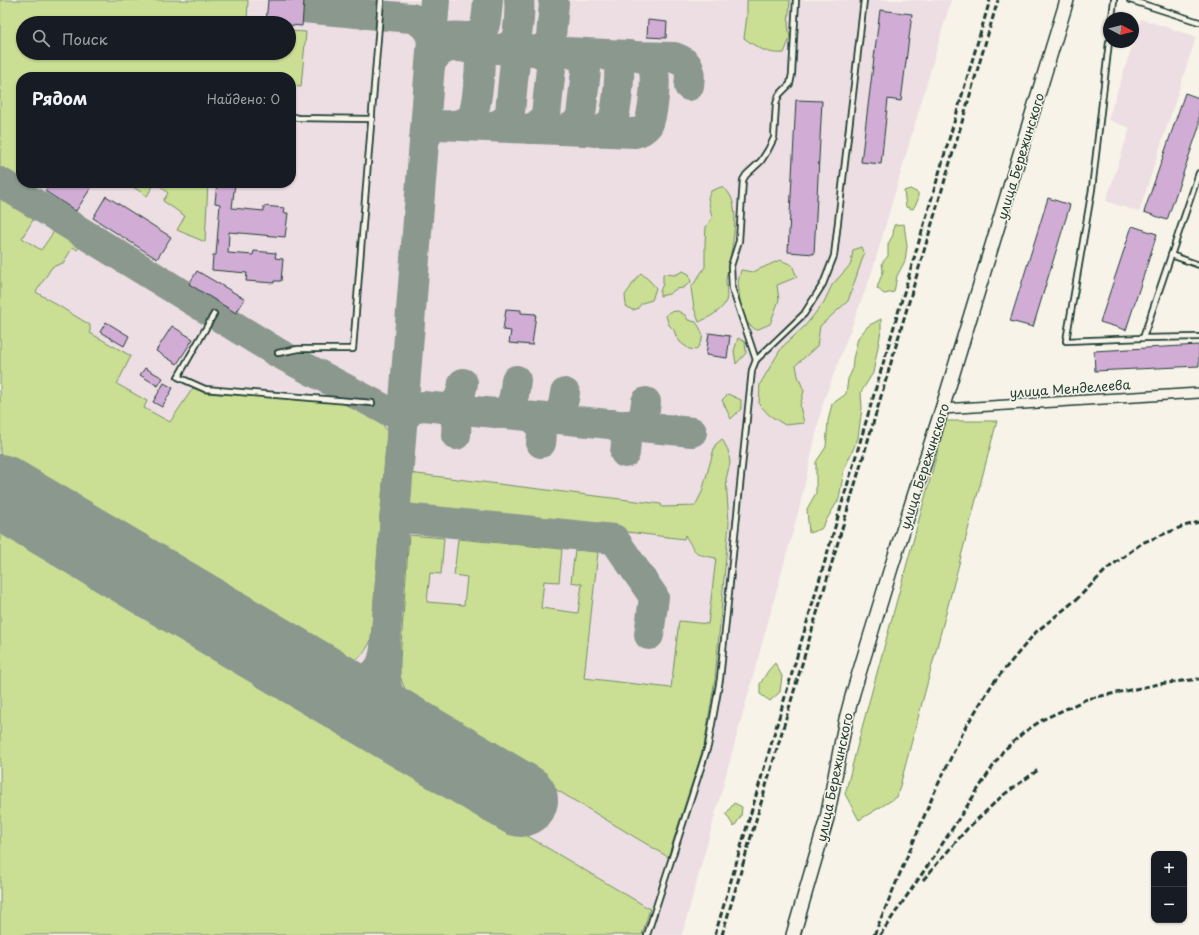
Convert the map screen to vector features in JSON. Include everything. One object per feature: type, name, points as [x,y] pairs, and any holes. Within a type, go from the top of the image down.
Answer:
[{"type":"main road","name":"улица Бережинского","points":[[793,935],[827,818],[846,719],[853,693],[890,568],[942,409],[1067,0]]},
{"type":"street","name":"улица Менделеева","points":[[942,409],[1199,393]]},
{"type":"lane","points":[[278,354],[298,349],[353,349],[381,0]]},
{"type":"lane","points":[[756,360],[732,288],[731,266],[739,241],[743,180],[746,175],[761,161],[774,138],[776,104],[779,95],[790,84],[792,74],[796,0]]},
{"type":"lane","points":[[647,935],[708,746],[720,679],[752,370],[756,360],[804,314],[823,284],[834,256],[864,0]]},
{"type":"lane","points":[[1113,12],[1114,0]]},
{"type":"lane","points":[[1130,0],[1199,22]]},
{"type":"lane","points":[[1108,48],[1092,190],[1066,341],[1199,337]]},
{"type":"lane","points":[[296,117],[372,119]]},
{"type":"lane","points":[[1143,338],[1199,173]]},
{"type":"lane","points":[[1171,255],[1199,264]]},
{"type":"lane","points":[[214,314],[178,377],[205,389],[372,403]]},
{"type":"shaded area","points":[[0,0],[951,0],[871,275],[823,403],[799,509],[682,935],[0,935]]},
{"type":"shaded area","points":[[1141,19],[1196,37],[1139,212],[1106,201],[1130,128],[1108,120],[1132,48],[1139,48],[1139,25]]},
{"type":"green space","points":[[0,0],[248,0],[247,16],[16,16],[16,60],[296,60],[296,31],[306,32],[301,87],[296,86],[296,72],[16,72],[16,178],[0,169]]},
{"type":"green space","points":[[747,0],[790,0],[788,25],[790,38],[784,53],[767,52],[744,38],[747,16]]},
{"type":"green space","points":[[721,187],[728,192],[732,200],[735,222],[726,280],[727,299],[718,311],[699,322],[694,308],[691,288],[705,267],[706,227],[712,218],[708,198],[711,191]]},
{"type":"green space","points":[[135,188],[152,188],[147,196]]},
{"type":"green space","points":[[162,188],[208,188],[205,242],[177,230],[185,216],[163,201],[168,193]]},
{"type":"green space","points":[[910,189],[918,193],[918,200],[913,209],[906,207],[904,191]]},
{"type":"green space","points":[[0,193],[36,215],[22,238],[41,250],[57,227],[82,243],[77,250],[73,247],[63,263],[52,267],[36,292],[90,325],[90,333],[131,356],[117,384],[147,401],[144,408],[170,422],[193,388],[205,393],[354,403],[377,415],[387,431],[371,640],[360,657],[352,661],[341,661],[0,458]]},
{"type":"green space","points":[[904,224],[907,246],[905,261],[897,276],[894,292],[884,294],[877,288],[883,271],[882,263],[888,256],[888,244],[893,235],[894,225]]},
{"type":"green space","points":[[861,247],[864,254],[848,301],[820,326],[817,346],[796,365],[798,376],[804,391],[800,406],[804,423],[785,425],[769,415],[759,404],[760,384],[782,347],[805,326],[824,302],[832,285],[851,264],[853,250]]},
{"type":"green space","points":[[780,260],[792,265],[797,277],[777,285],[779,300],[770,324],[756,330],[746,322],[741,310],[738,282],[741,270],[753,272]]},
{"type":"green space","points":[[683,271],[689,274],[691,282],[683,288],[676,289],[669,294],[660,296],[660,291],[663,284],[663,274],[675,275]]},
{"type":"green space","points":[[641,273],[656,288],[652,300],[642,303],[637,309],[632,310],[626,306],[625,295]]},
{"type":"green space","points":[[678,311],[685,315],[688,320],[696,322],[701,330],[702,339],[696,350],[689,349],[680,342],[674,330],[669,325],[666,316],[669,312]]},
{"type":"green space","points":[[881,319],[881,331],[873,373],[861,392],[862,408],[858,438],[844,470],[839,499],[821,529],[809,533],[807,509],[816,493],[816,462],[826,447],[828,421],[832,404],[846,394],[858,338],[868,326]]},
{"type":"green space","points":[[738,338],[745,342],[746,353],[736,364],[734,351]]},
{"type":"green space","points":[[728,394],[741,400],[741,409],[731,419],[722,400]]},
{"type":"green space","points":[[946,421],[997,421],[897,797],[859,820],[845,794]]},
{"type":"green space","points":[[722,439],[728,450],[730,463],[726,479],[729,523],[715,679],[704,746],[668,857],[411,701],[399,673],[409,535],[444,538],[441,574],[430,573],[427,602],[464,605],[467,577],[454,575],[458,539],[562,549],[559,582],[544,581],[541,608],[578,613],[582,584],[571,582],[575,550],[598,552],[584,678],[671,688],[679,621],[708,624],[716,558],[704,556],[694,550],[685,535],[684,539],[407,505],[409,473],[661,504],[662,507],[695,506],[702,492],[715,445]]},
{"type":"green space","points":[[0,522],[650,909],[642,935],[0,935]]},
{"type":"green space","points":[[775,663],[782,676],[780,692],[770,701],[760,694],[760,684]]},
{"type":"green space","points":[[734,803],[742,807],[741,816],[734,827],[726,814]]},
{"type":"building","points":[[268,0],[304,0],[302,26],[296,26],[296,16],[267,16]]},
{"type":"building","points":[[880,10],[912,14],[901,101],[888,99],[881,164],[861,162]]},
{"type":"building","points":[[648,20],[667,22],[666,38],[647,37]]},
{"type":"building","points":[[1185,93],[1199,98],[1199,127],[1167,220],[1144,212]]},
{"type":"building","points":[[796,100],[822,101],[814,254],[788,252]]},
{"type":"building","points":[[47,188],[91,188],[76,211],[45,191]]},
{"type":"building","points":[[216,188],[234,188],[232,208],[264,211],[264,206],[285,208],[284,213],[288,213],[285,237],[229,232],[228,253],[253,255],[254,251],[276,253],[275,258],[283,259],[281,281],[274,281],[274,283],[246,281],[247,273],[212,270],[213,255],[216,255],[220,204],[215,203]]},
{"type":"building","points":[[106,196],[171,237],[157,259],[93,218]]},
{"type":"building","points":[[1048,198],[1070,205],[1033,327],[1010,321]]},
{"type":"building","points":[[1132,226],[1157,234],[1126,330],[1100,322]]},
{"type":"building","points":[[197,271],[245,299],[236,313],[189,284]]},
{"type":"building","points":[[506,309],[521,310],[521,313],[536,314],[532,345],[509,343],[511,331],[503,330]]},
{"type":"building","points":[[106,322],[129,336],[124,346],[100,332]]},
{"type":"building","points":[[172,326],[193,339],[177,364],[156,351]]},
{"type":"building","points":[[709,333],[730,336],[727,358],[706,355]]},
{"type":"building","points":[[1199,345],[1199,366],[1095,371],[1094,351]]},
{"type":"building","points":[[145,368],[163,378],[158,386],[140,375]]},
{"type":"building","points":[[164,383],[173,388],[162,407],[153,402]]},
{"type":"taxiway","points":[[402,730],[390,701],[386,683],[385,646],[435,0]]},
{"type":"taxiway","points":[[449,37],[468,37],[475,36],[480,33],[485,24],[488,0]]},
{"type":"taxiway","points":[[499,49],[505,48],[513,43],[517,35],[519,0]]},
{"type":"taxiway","points":[[534,51],[545,47],[551,37],[553,0]]},
{"type":"taxiway","points":[[303,8],[411,18],[424,26],[432,39]]},
{"type":"taxiway","points":[[424,141],[431,127],[438,125],[637,133],[645,128],[650,120],[655,85],[655,76],[652,64],[644,59],[629,55],[452,47],[440,51],[434,57],[430,65]]},
{"type":"taxiway","points":[[453,125],[464,122],[472,116],[478,88],[480,59],[473,51],[463,47]]},
{"type":"taxiway","points":[[488,127],[502,122],[510,112],[515,61],[508,52],[499,49]]},
{"type":"taxiway","points":[[530,129],[539,124],[546,115],[551,68],[550,61],[546,56],[534,51]]},
{"type":"taxiway","points":[[563,130],[574,126],[581,116],[586,70],[583,60],[576,55],[569,53]]},
{"type":"taxiway","points":[[594,132],[604,129],[612,121],[617,103],[619,66],[615,59],[606,55]]},
{"type":"taxiway","points":[[631,56],[674,57],[680,59],[689,68],[689,86]]},
{"type":"taxiway","points":[[0,182],[278,353],[388,411],[403,414]]},
{"type":"taxiway","points":[[500,414],[509,408],[513,400],[516,380]]},
{"type":"taxiway","points":[[446,409],[454,404],[459,398],[463,383]]},
{"type":"taxiway","points":[[547,418],[559,412],[565,393]]},
{"type":"taxiway","points":[[626,425],[636,423],[642,419],[645,412],[646,402]]},
{"type":"taxiway","points":[[402,420],[413,408],[423,406],[692,432]]},
{"type":"taxiway","points":[[446,409],[450,411],[456,420],[456,435]]},
{"type":"taxiway","points":[[531,417],[540,425],[542,435],[541,443]]},
{"type":"taxiway","points":[[612,424],[621,429],[625,435],[625,453]]},
{"type":"taxiway","points":[[394,517],[614,539],[654,597],[649,635]]},
{"type":"taxiway","points":[[323,683],[334,686],[344,686],[369,678],[381,664],[385,649]]},
{"type":"runway","points":[[0,491],[521,800]]},
{"type":"railway","points":[[715,935],[990,0]]},
{"type":"railway","points":[[722,935],[998,0]]},
{"type":"railway","points":[[874,935],[934,793],[965,728],[993,683],[1036,632],[1077,599],[1107,569],[1142,543],[1184,526],[1199,522]]},
{"type":"railway","points":[[880,935],[937,852],[1003,751],[1023,733],[1042,720],[1087,699],[1159,684],[1199,679]]},
{"type":"railway","points":[[923,880],[967,829],[1002,796],[1038,770]]}]
